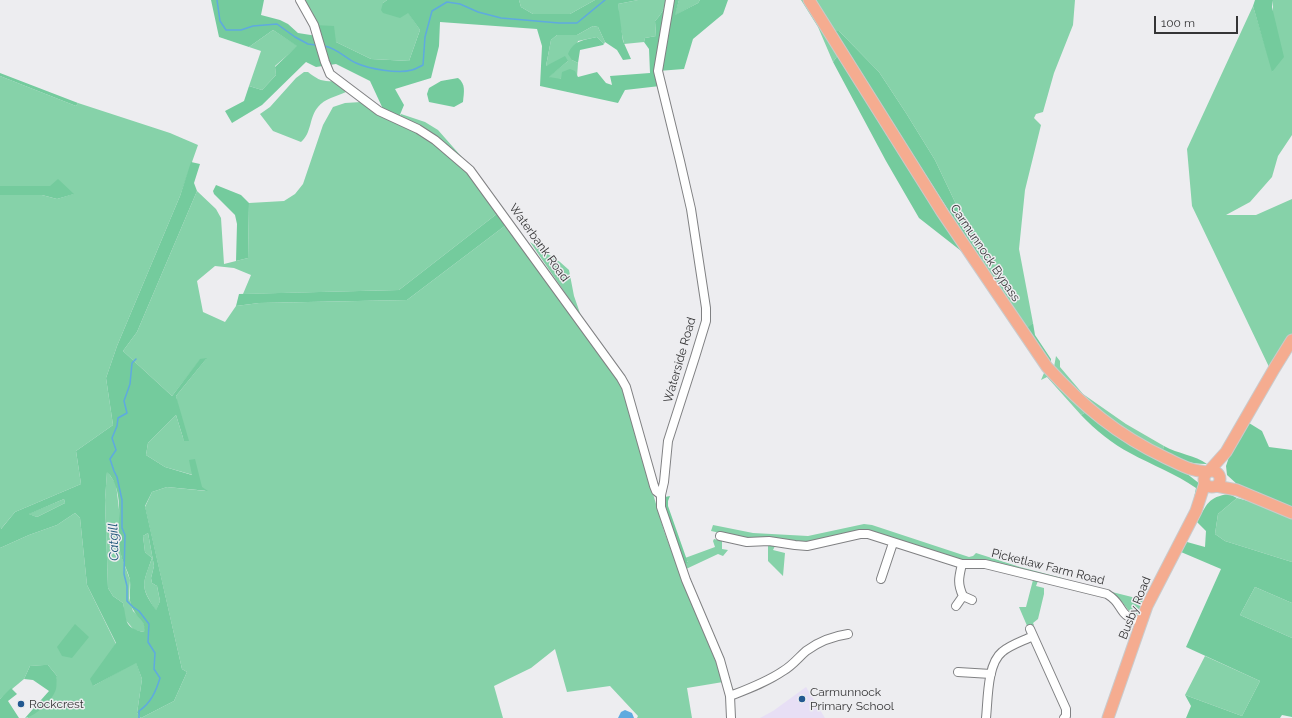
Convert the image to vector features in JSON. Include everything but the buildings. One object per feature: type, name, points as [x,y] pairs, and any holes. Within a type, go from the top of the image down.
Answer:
[{"type":"main road","name":"Carmunnock Bypass","points":[[809,0],[942,212],[1047,367],[1084,405],[1119,432],[1152,451],[1192,470],[1292,513]]},
{"type":"main road","name":"Busby Road","points":[[1108,718],[1141,622],[1154,591],[1226,452],[1292,340]]},
{"type":"street","name":"Waterbank Road","points":[[300,0],[314,25],[330,74],[379,111],[418,129],[435,140],[470,170],[621,378],[626,387],[654,486],[656,491],[661,495]]},
{"type":"street","name":"Waterside Road","points":[[670,0],[658,71],[691,210],[706,308],[706,321],[668,441],[664,482],[661,495],[661,507],[686,580],[720,660],[730,696],[731,718]]},
{"type":"street","name":"Picketlaw Farm Road","points":[[725,540],[747,542],[769,541],[807,546],[860,534],[868,534],[962,564],[986,564],[1107,594],[1118,602],[1128,617],[1141,622]]},
{"type":"street","points":[[881,579],[890,565],[893,543]]},
{"type":"street","points":[[962,564],[958,583],[963,596],[972,600]]},
{"type":"street","points":[[956,606],[963,596]]},
{"type":"street","points":[[986,718],[991,674],[995,659],[1003,650],[1031,633],[1064,704],[1066,712],[1064,718]]},
{"type":"street","points":[[730,696],[752,687],[783,671],[807,650],[835,636],[848,634]]},
{"type":"street","points":[[958,672],[991,674]]},
{"type":"shaded area","name":"Carmunnock Primary School","points":[[806,687],[825,718],[760,718],[773,711]]},
{"type":"green space","points":[[211,0],[264,0],[261,15],[280,20],[288,24],[298,33],[317,36],[314,25],[334,26],[336,42],[371,59],[409,61],[420,30],[408,13],[400,18],[383,13],[381,10],[383,3],[387,0],[519,0],[521,7],[533,14],[570,14],[595,0],[638,0],[618,4],[623,41],[631,59],[623,60],[617,50],[605,42],[598,27],[593,26],[577,35],[557,35],[551,40],[546,66],[565,56],[568,61],[549,77],[561,79],[562,72],[570,69],[575,71],[578,77],[597,72],[606,83],[612,85],[610,76],[650,73],[649,49],[644,42],[645,38],[656,36],[655,21],[665,6],[666,0],[679,0],[675,15],[698,3],[700,0],[728,0],[723,14],[693,39],[684,69],[658,71],[660,86],[625,90],[618,103],[540,86],[542,46],[537,29],[440,22],[439,46],[431,78],[395,89],[404,105],[399,117],[383,109],[370,81],[336,64],[316,67],[306,62],[262,105],[232,123],[225,111],[244,101],[249,86],[262,90],[276,75],[275,67],[297,46],[273,30],[249,47],[219,37]]},
{"type":"green space","points":[[303,0],[387,0],[383,3],[408,12],[420,30],[409,61],[371,59],[336,42],[317,26]]},
{"type":"green space","points":[[519,0],[595,0],[570,14],[533,14],[521,7]]},
{"type":"green space","points":[[638,0],[666,0],[665,6],[655,21],[656,36],[645,38],[644,42],[624,44],[619,20],[618,4]]},
{"type":"green space","points":[[679,0],[700,0],[698,3],[674,16]]},
{"type":"green space","points":[[801,0],[804,0],[838,55],[833,62],[818,27]]},
{"type":"green space","points":[[814,0],[1075,0],[1073,25],[1054,73],[1043,112],[1036,114],[1034,118],[1041,125],[1025,190],[1019,249],[1033,323],[1027,329],[985,265],[935,160],[906,113],[879,72],[839,31],[834,31]]},
{"type":"green space","points":[[1255,0],[1273,0],[1272,7],[1284,57],[1272,72],[1253,6]]},
{"type":"green space","points":[[1273,0],[1292,0],[1292,135],[1278,156],[1272,177],[1250,202],[1226,215],[1256,215],[1292,199],[1292,335],[1270,369],[1192,206],[1187,149],[1253,6],[1273,72]]},
{"type":"green space","points":[[593,26],[598,27],[605,42],[604,44],[597,37],[578,41],[572,60],[578,63],[577,77],[559,79],[548,77],[568,61],[546,66],[551,40],[557,35],[577,35]]},
{"type":"green space","points":[[273,30],[298,46],[275,66],[276,75],[262,90],[249,86],[261,51],[249,47]]},
{"type":"green space","points":[[834,31],[839,31],[879,72],[906,113],[935,160],[985,265],[1027,328],[1033,323],[1035,335],[1051,361],[1049,362],[1026,332]]},
{"type":"green space","points":[[597,37],[604,44],[603,45],[580,50],[578,63],[572,60],[568,54],[570,49],[576,43]]},
{"type":"green space","points":[[838,55],[965,254],[919,218],[886,161],[833,62]]},
{"type":"green space","points":[[304,72],[308,72],[323,80],[333,81],[346,92],[327,100],[318,107],[313,115],[309,130],[301,142],[273,131],[260,114],[270,107],[296,78]]},
{"type":"green space","points":[[0,73],[78,103],[76,106],[0,76]]},
{"type":"green space","points":[[0,76],[76,106],[78,103],[170,133],[198,145],[180,196],[117,346],[106,378],[113,425],[76,451],[81,484],[15,512],[0,530],[0,195],[42,195],[57,199],[73,194],[50,186],[0,186]]},
{"type":"green space","points":[[458,78],[461,80],[463,86],[463,102],[454,107],[429,102],[427,94],[429,88],[441,81]]},
{"type":"green space","points":[[361,102],[434,142],[464,167],[498,213],[399,290],[243,294],[251,275],[234,268],[215,266],[197,281],[203,312],[225,322],[236,306],[259,303],[407,300],[506,225],[620,382],[664,531],[723,682],[687,688],[692,718],[637,718],[638,716],[610,686],[567,692],[555,649],[531,668],[494,686],[503,718],[141,718],[174,701],[187,672],[182,669],[145,507],[152,492],[167,487],[206,491],[202,488],[193,475],[165,467],[146,455],[148,443],[176,415],[184,441],[176,396],[206,359],[200,360],[172,396],[123,351],[137,332],[197,191],[216,209],[221,218],[224,264],[248,258],[249,203],[284,201],[295,194],[303,184],[323,125],[333,107],[345,103]]},
{"type":"green space","points":[[401,114],[425,122],[438,130],[467,163],[399,117]]},
{"type":"green space","points":[[191,162],[200,164],[194,183],[197,191],[137,332],[123,351],[172,396],[200,359],[207,358],[176,396],[189,441],[184,441],[176,415],[148,443],[146,455],[165,467],[192,475],[189,460],[195,459],[202,487],[208,491],[167,487],[152,492],[145,506],[182,669],[187,672],[174,701],[141,718],[137,713],[142,679],[136,663],[93,686],[90,679],[116,643],[87,585],[80,518],[75,513],[57,525],[29,535],[0,548],[0,527],[1,529],[15,512],[81,484],[76,451],[113,425],[106,378],[117,346],[180,196]],"holes":[[[107,472],[117,489],[119,500],[119,545],[129,578],[131,604],[132,608],[143,622],[144,632],[132,628],[129,625],[123,603],[113,596],[108,588],[105,500]],[[64,499],[65,503],[37,517],[29,514]],[[148,533],[154,566],[151,578],[152,583],[157,586],[160,601],[156,610],[147,595],[144,585],[146,574],[152,558],[145,552],[143,536]]]},
{"type":"green space","points":[[58,179],[74,194],[57,199],[42,195],[0,195],[0,186],[50,186]]},
{"type":"green space","points":[[216,185],[241,195],[249,203],[248,258],[236,261],[237,224],[235,215],[214,194],[213,191]]},
{"type":"green space","points":[[498,213],[506,225],[407,300],[259,303],[236,306],[239,294],[399,290]]},
{"type":"green space","points":[[530,242],[560,262],[569,270],[574,296],[581,316]]},
{"type":"green space","points":[[1056,356],[1060,361],[1060,367],[1083,394],[1126,424],[1164,446],[1162,452],[1147,445],[1092,407],[1054,367]]},
{"type":"green space","points":[[1044,373],[1046,373],[1086,412],[1081,415],[1047,377],[1041,380]]},
{"type":"green space","points":[[1086,412],[1186,473],[1200,484],[1191,514],[1196,488],[1130,453],[1111,441],[1081,415]]},
{"type":"green space","points":[[1249,423],[1262,431],[1269,447],[1292,450],[1292,507],[1238,485],[1227,475],[1226,466],[1231,451]]},
{"type":"green space","points":[[1164,446],[1207,464],[1184,461],[1162,452]]},
{"type":"green space","points":[[107,471],[116,484],[120,518],[121,555],[130,580],[129,598],[133,611],[143,620],[145,628],[144,632],[134,630],[124,618],[123,603],[113,596],[108,588],[105,500]]},
{"type":"green space","points":[[1229,494],[1237,498],[1218,514],[1215,534],[1225,541],[1292,562],[1292,603],[1255,587],[1240,615],[1292,638],[1292,717],[1282,715],[1280,718],[1186,718],[1191,706],[1185,695],[1242,716],[1260,681],[1186,647],[1221,569],[1181,552],[1187,542],[1205,547],[1206,531],[1197,522],[1203,510],[1212,499]]},
{"type":"green space","points":[[670,496],[668,506],[688,563],[684,564],[665,509],[665,497]]},
{"type":"green space","points":[[1237,498],[1256,503],[1292,518],[1292,562],[1225,541],[1215,534],[1218,514]]},
{"type":"green space","points":[[64,499],[65,503],[37,517],[28,514]]},
{"type":"green space","points":[[75,513],[80,518],[87,585],[116,644],[93,686],[136,662],[142,679],[137,713],[141,718],[27,718],[49,701],[57,676],[48,665],[30,666],[24,679],[0,699],[0,548],[29,535],[57,525]]},
{"type":"green space","points":[[864,524],[872,525],[969,557],[976,553],[1062,578],[969,562],[865,532],[808,543],[769,538],[744,538],[711,531],[713,525],[753,533],[808,536]]},
{"type":"green space","points":[[148,533],[154,566],[151,578],[152,583],[157,586],[160,601],[156,611],[147,596],[144,585],[146,574],[152,558],[145,552],[143,536]]},
{"type":"green space","points":[[714,539],[722,541],[722,549],[728,550],[723,556],[718,554],[686,569],[684,564],[688,562],[685,558],[715,547],[713,541]]},
{"type":"green space","points":[[768,545],[775,546],[773,550],[785,553],[783,576],[768,561]]},
{"type":"green space","points":[[1033,580],[1038,581],[1036,586],[1044,588],[1044,594],[1038,619],[1033,623],[1034,625],[1028,628],[1019,607],[1026,607]]},
{"type":"green space","points":[[1255,587],[1292,603],[1292,638],[1240,615]]},
{"type":"green space","points":[[1108,591],[1144,600],[1139,614],[1135,615],[1130,612],[1115,596]]},
{"type":"green space","points":[[75,624],[89,637],[72,658],[62,656],[57,647]]},
{"type":"green space","points":[[1205,656],[1260,681],[1242,716],[1185,695]]},
{"type":"green space","points":[[48,665],[57,676],[56,689],[44,707],[25,718],[49,691],[33,680],[24,679],[30,666]]},
{"type":"green space","points":[[11,688],[17,694],[8,701],[19,718],[0,718],[0,699]]},
{"type":"water","points":[[625,710],[632,713],[634,718],[618,718],[621,712]]},
{"type":"waterway","points":[[217,0],[220,21],[226,30],[241,30],[253,26],[277,24],[295,37],[308,44],[316,45]]},
{"type":"waterway","points":[[324,46],[337,51],[352,61],[376,69],[399,71],[413,70],[423,65],[425,37],[432,11],[447,2],[460,4],[478,12],[501,18],[577,23],[605,0]]},
{"type":"waterway","name":"Catgill","points":[[136,359],[132,363],[130,384],[124,401],[127,413],[118,418],[117,426],[112,438],[116,450],[110,459],[117,477],[122,500],[122,528],[125,535],[124,574],[127,586],[127,601],[139,611],[149,624],[148,642],[155,653],[154,669],[160,678],[157,688],[147,704],[139,711],[139,718]]},
{"type":"place","name":"Carmunnock Primary School","points":[[802,699]]},
{"type":"place","name":"Rockcrest","points":[[21,704]]}]
